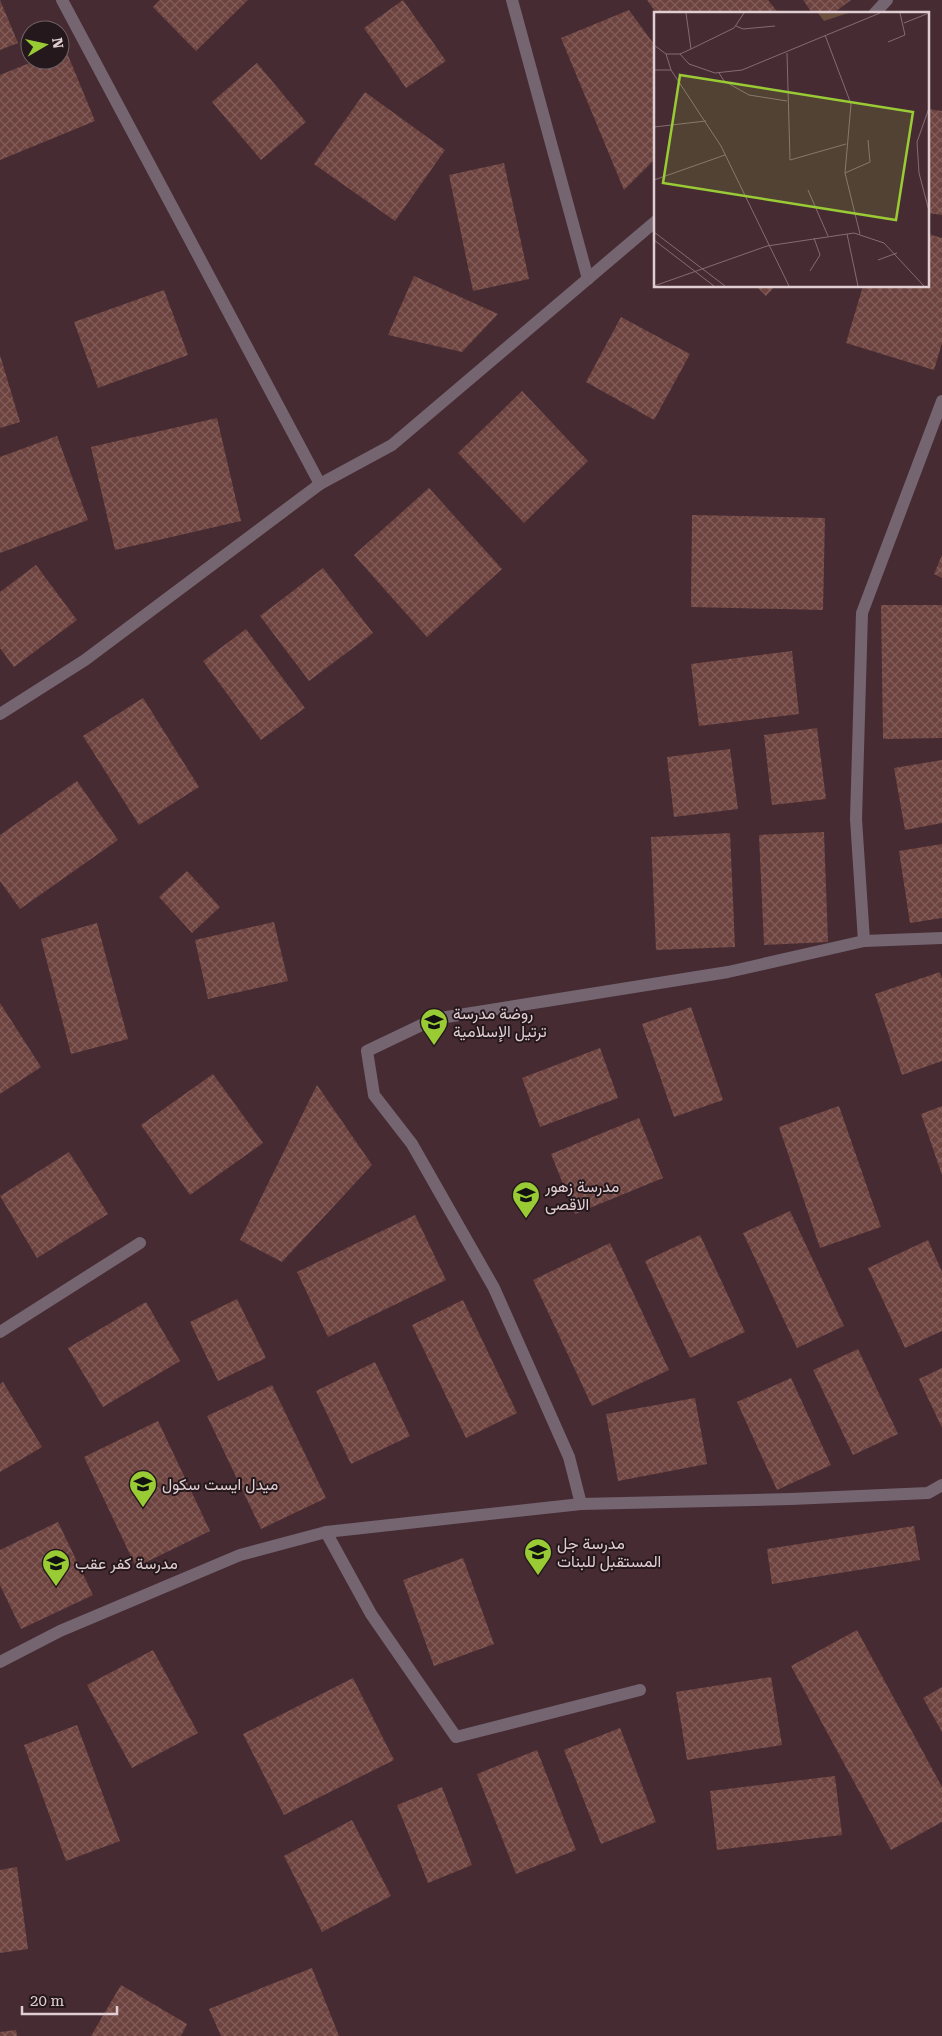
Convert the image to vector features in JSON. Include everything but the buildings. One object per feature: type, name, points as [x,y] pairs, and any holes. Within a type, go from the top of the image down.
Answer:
[{"type":"street","points":[[62,0],[320,484]]},
{"type":"street","points":[[512,0],[588,279]]},
{"type":"street","points":[[876,12],[887,0]]},
{"type":"street","points":[[0,714],[85,660],[320,484],[392,446],[654,223]]},
{"type":"street","points":[[864,941],[856,819],[862,613],[942,400]]},
{"type":"street","points":[[581,1504],[569,1457],[494,1288],[412,1144],[374,1095],[367,1051],[434,1019],[728,972],[864,941],[942,938]]},
{"type":"street","points":[[0,1332],[140,1243]]},
{"type":"street","points":[[0,1662],[60,1631],[240,1555],[326,1532],[581,1504],[791,1499],[928,1493],[942,1485]]},
{"type":"street","points":[[326,1532],[371,1614],[456,1737],[640,1690]]},
{"type":"place","name":"روضة مدرسة ترتيل الإسلامية","points":[[434,1046]]},
{"type":"place","name":"مدرسة زهور الاقصى","points":[[526,1219]]},
{"type":"place","name":"ميدل ايست سكول","points":[[143,1508]]},
{"type":"place","name":"مدرسة جل المستقبل للبنات","points":[[538,1576]]},
{"type":"place","name":"مدرسة كفر عقب","points":[[56,1587]]}]
